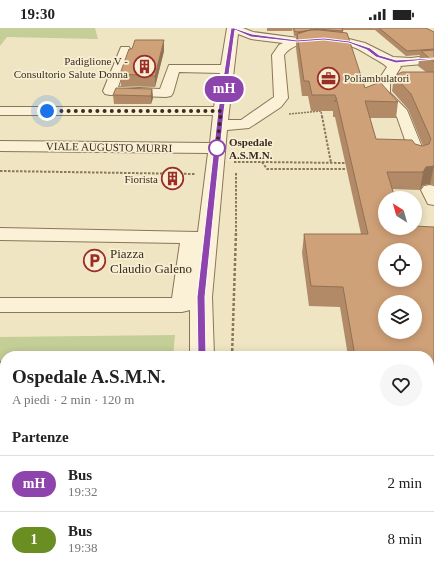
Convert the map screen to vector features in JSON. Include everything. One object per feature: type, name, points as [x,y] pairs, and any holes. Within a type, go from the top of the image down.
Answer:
[{"type":"street","points":[[201,351],[192,297],[199,238],[214,174],[220,118],[233,28],[251,35],[297,41],[324,39],[349,42],[369,49],[378,56],[388,60],[405,62],[434,59]]},
{"type":"street","points":[[0,111],[188,111],[244,124],[276,104],[281,98],[278,55],[283,46],[297,41]]},
{"type":"street","points":[[125,50],[110,91],[166,93],[174,68],[227,69]]},
{"type":"street","points":[[388,60],[394,67],[383,85],[382,92],[387,99],[401,109],[418,157]]},
{"type":"street","name":"VIALE AUGUSTO MURRI","points":[[0,146],[217,148]]},
{"type":"street","name":"VIALE AUGUSTO MURRI","points":[[0,160],[179,162]]},
{"type":"street","points":[[0,234],[199,238]]},
{"type":"street","points":[[0,305],[182,305],[192,297]]},
{"type":"path","points":[[321,111],[331,163]]},
{"type":"path","points":[[232,351],[237,207],[235,162],[345,163]]},
{"type":"path","points":[[262,162],[267,168],[346,169]]},
{"type":"path","points":[[0,171],[214,174]]},
{"type":"green space","points":[[0,28],[95,28],[98,39],[7,37],[0,46]]},
{"type":"green space","points":[[175,335],[173,351],[0,351],[0,337]]},
{"type":"building","points":[[294,28],[342,28],[343,31],[316,29],[298,32],[294,31]]},
{"type":"building","points":[[379,28],[426,28],[434,32],[434,49],[407,51]]},
{"type":"building","points":[[310,30],[347,33],[365,88],[380,82],[398,102],[365,101],[376,139],[412,140],[415,144],[422,146],[429,144],[431,139],[411,94],[394,76],[402,72],[434,72],[434,166],[426,167],[423,172],[387,172],[393,191],[378,191],[378,235],[422,235],[422,226],[434,227],[434,351],[354,351],[343,287],[311,286],[304,234],[368,234],[337,101],[334,101],[337,100],[335,95],[312,95],[309,81],[304,81],[297,34]]},
{"type":"building","points":[[135,40],[164,40],[155,76],[120,74],[129,49],[132,49]]},
{"type":"building","points":[[434,50],[434,62],[421,51]]},
{"type":"building","points":[[116,88],[152,89],[151,96],[113,95]]},
{"type":"bus line","name":"mH","points":[[202,351],[201,297],[221,111],[233,28],[251,35],[297,41],[324,39],[349,42],[369,49],[378,56],[396,62],[434,59]]},
{"type":"place","name":"Padiglione V - Consultorio Salute Donna","points":[[144,67]]},
{"type":"place","name":"Poliambulatori","points":[[328,78]]},
{"type":"place","name":"Ospedale A.S.M.N.","points":[[217,148]]},
{"type":"place","name":"Fiorista","points":[[173,179]]},
{"type":"place","name":"Piazza Claudio Galeno","points":[[94,260]]},
{"type":"route","points":[[47,111],[221,111],[217,148]]}]
